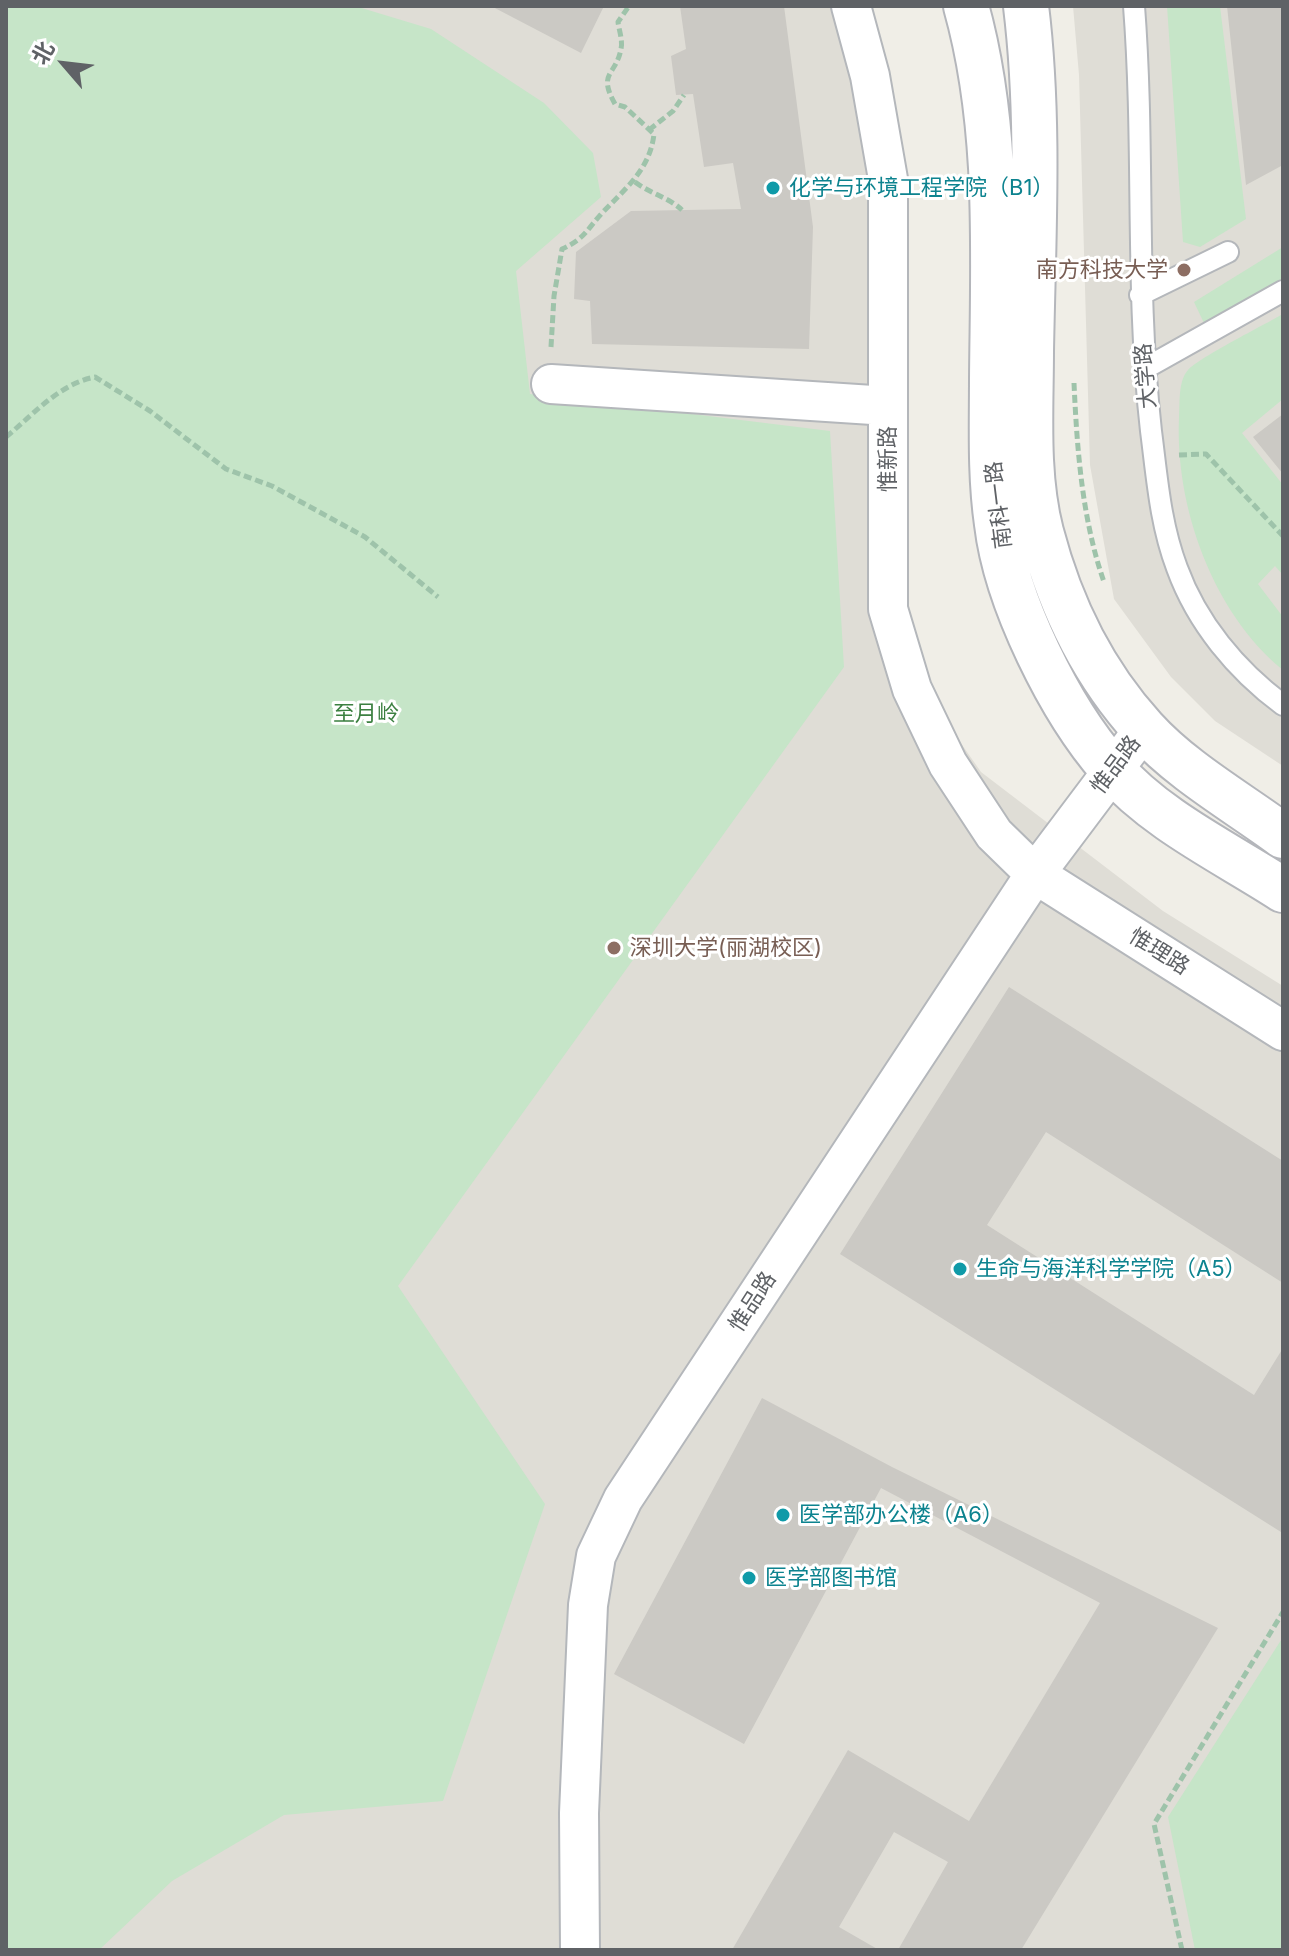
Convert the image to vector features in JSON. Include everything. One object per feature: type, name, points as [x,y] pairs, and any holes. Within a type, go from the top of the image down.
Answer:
[{"type":"street","name":"惟新路","points":[[851,6],[870,76],[888,179],[888,609],[912,689],[948,764],[994,834],[1035,874]]},
{"type":"street","name":"南科一路","points":[[966,6],[987,114],[993,198],[992,443],[997,525],[1013,589],[1067,711],[1112,770],[1166,816],[1283,890]]},
{"type":"street","name":"南科一路","points":[[1026,6],[1031,50],[1034,166],[1030,445],[1040,530],[1063,597],[1093,665],[1144,729],[1170,753],[1283,836]]},
{"type":"street","points":[[551,384],[888,406]]},
{"type":"street","name":"惟品路","points":[[580,1950],[579,1813],[588,1605],[596,1556],[623,1499],[1035,874],[1144,729]]},
{"type":"street","name":"惟理路","points":[[1035,874],[1283,1031]]},
{"type":"lane","name":"大学路","points":[[1134,6],[1140,80],[1140,295],[1144,369],[1161,512],[1177,569],[1214,640],[1283,705]]},
{"type":"lane","points":[[1140,295],[1228,252]]},
{"type":"lane","points":[[1144,369],[1283,291]]},
{"type":"path","points":[[551,384],[554,296],[562,249],[589,233],[602,213],[635,182],[652,148],[654,134],[625,107],[615,104],[606,89],[607,73],[622,47],[618,22],[629,6]]},
{"type":"path","points":[[649,130],[673,111],[684,95]]},
{"type":"path","points":[[635,182],[651,194],[669,199],[682,210]]},
{"type":"path","points":[[1074,370],[1076,430],[1092,547],[1107,592]]},
{"type":"path","points":[[6,437],[47,400],[78,380],[95,377],[161,418],[226,469],[272,486],[365,537],[438,597]]},
{"type":"path","points":[[1154,456],[1206,454],[1283,536]]},
{"type":"path","points":[[1182,1950],[1154,1824],[1283,1612]]},
{"type":"shaded area","name":"深圳大学(丽湖校区)","points":[[6,6],[869,6],[902,158],[907,315],[901,583],[915,647],[944,719],[981,772],[1163,911],[1283,986],[1283,1950],[6,1950]]},
{"type":"shaded area","name":"南方科技大学","points":[[1073,6],[1283,6],[1283,766],[1215,721],[1171,677],[1114,599],[1090,465],[1079,75]]},
{"type":"green space","name":"至月岭","points":[[6,6],[355,6],[431,29],[544,103],[593,153],[601,197],[516,271],[530,394],[830,431],[844,667],[398,1286],[545,1504],[443,1801],[284,1815],[172,1881],[99,1950],[6,1950]]},
{"type":"green space","points":[[1167,6],[1220,6],[1246,219],[1200,247],[1183,242]]},
{"type":"green space","points":[[1283,247],[1283,278],[1204,323],[1194,302]]},
{"type":"green space","points":[[1283,314],[1283,399],[1242,433],[1283,485],[1283,575],[1275,566],[1258,584],[1283,617],[1283,670],[1258,646],[1237,619],[1218,589],[1203,556],[1184,487],[1179,452],[1179,418],[1181,386],[1188,370],[1218,349]]},
{"type":"green space","points":[[1283,1637],[1283,1950],[1195,1950],[1168,1817]]},
{"type":"building","points":[[491,6],[604,6],[581,53]]},
{"type":"building","name":"化学与环境工程学院（B1）","points":[[680,6],[784,6],[813,227],[809,349],[592,344],[590,301],[574,299],[576,252],[631,211],[741,209],[733,163],[704,167],[693,94],[676,95],[671,56],[686,49]]},
{"type":"building","points":[[1227,6],[1283,6],[1283,165],[1246,185]]},
{"type":"building","points":[[1283,414],[1283,474],[1253,437]]},
{"type":"building","name":"生命与海洋科学学院（A5）","points":[[1009,987],[1283,1161],[1283,1283],[1046,1132],[987,1225],[1254,1395],[1283,1348],[1281,1532],[840,1254]]},
{"type":"building","points":[[762,1398],[892,1467],[1218,1628],[1021,1950],[898,1950],[948,1862],[894,1832],[839,1927],[879,1950],[732,1950],[848,1750],[969,1821],[1100,1603],[881,1488],[744,1744],[614,1674]]},
{"type":"place","name":"化学与环境工程学院（B1）","points":[[773,188]]},
{"type":"place","name":"南方科技大学","points":[[1184,270]]},
{"type":"place","name":"深圳大学(丽湖校区)","points":[[614,948]]},
{"type":"place","name":"生命与海洋科学学院（A5）","points":[[960,1269]]},
{"type":"place","name":"医学部办公楼（A6）","points":[[783,1515]]},
{"type":"place","name":"医学部图书馆","points":[[749,1578]]}]
